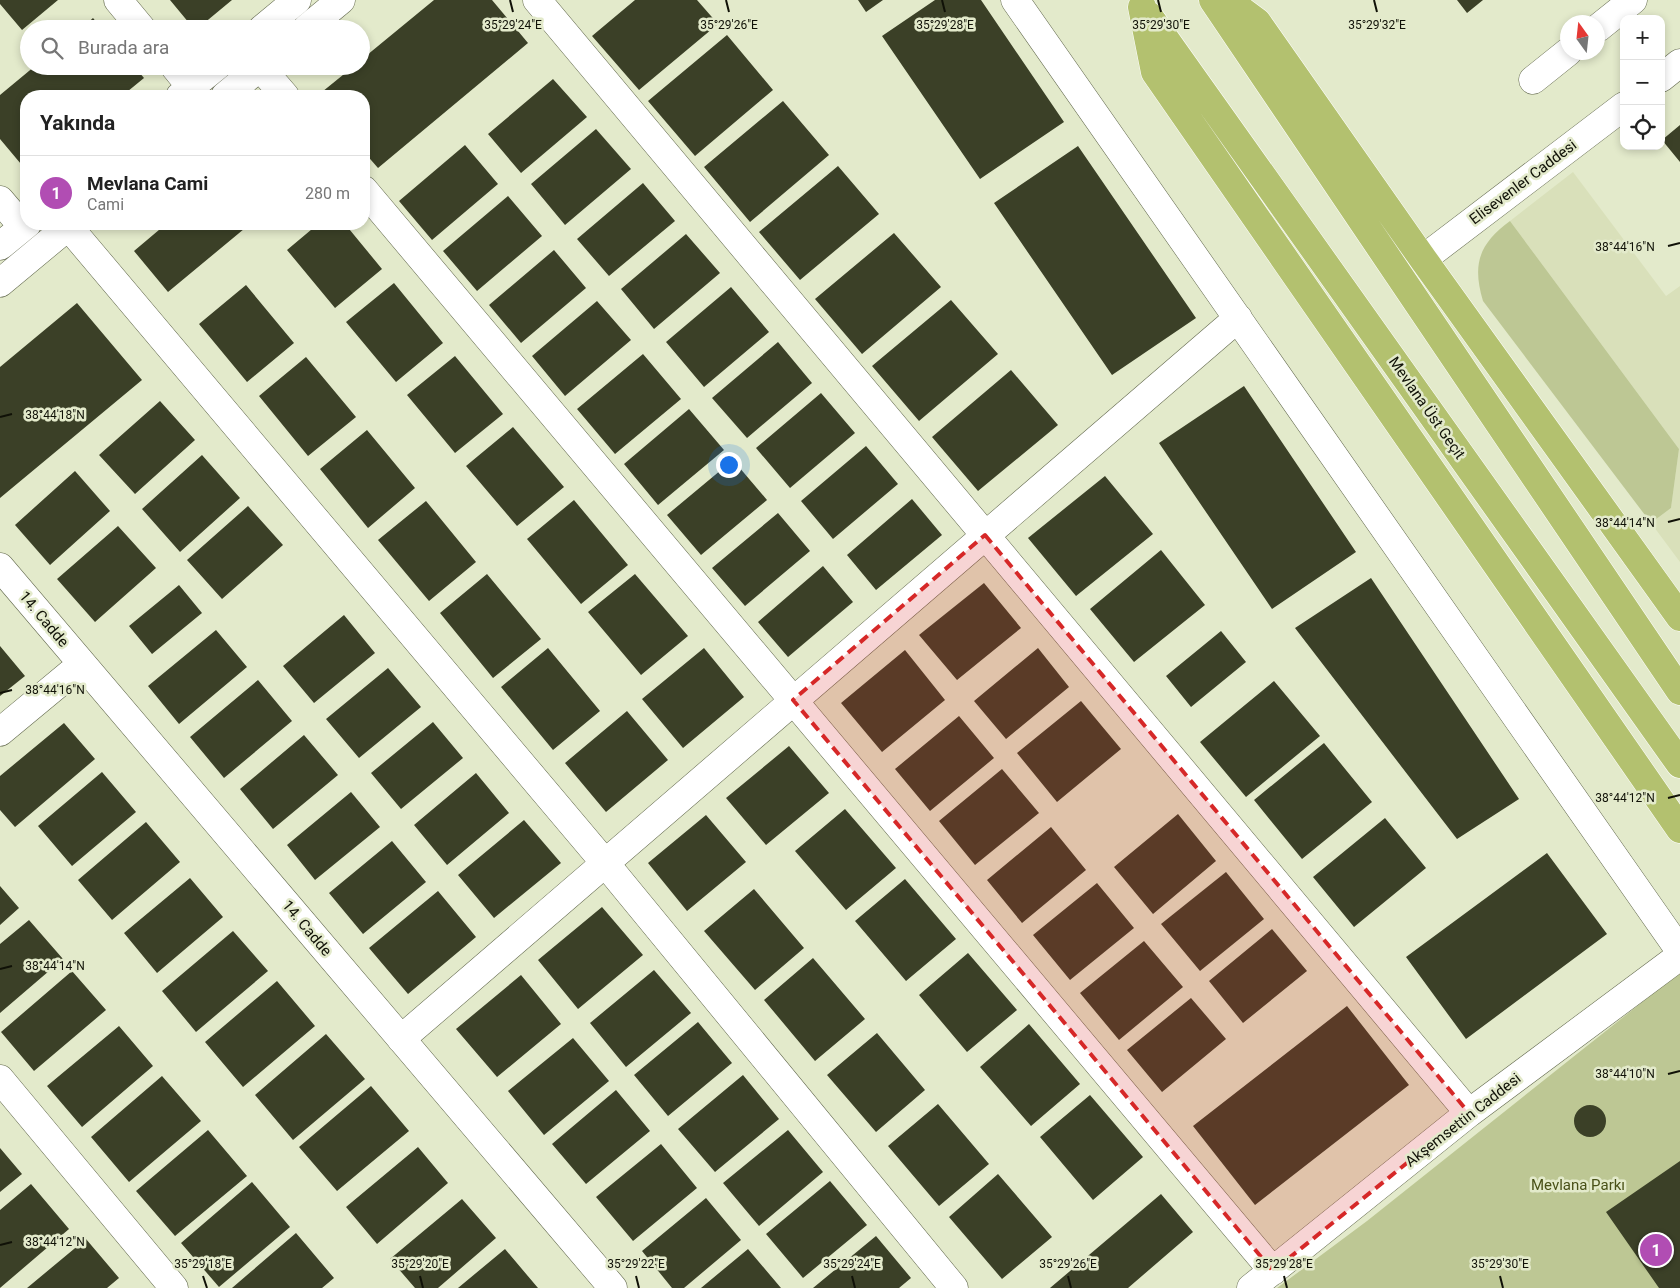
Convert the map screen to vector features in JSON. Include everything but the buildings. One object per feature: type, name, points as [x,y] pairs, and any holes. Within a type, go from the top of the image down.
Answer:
[{"type":"highway","points":[[1222,6],[1258,22],[1423,259],[1680,617]]},
{"type":"highway","points":[[1222,6],[1680,691]]},
{"type":"highway","name":"Mevlana Üst Geçit","points":[[1680,764],[1142,7],[1155,72],[1680,829]]},
{"type":"street","points":[[118,0],[135,20]]},
{"type":"street","points":[[273,20],[297,0]]},
{"type":"street","points":[[317,20],[341,0]]},
{"type":"street","points":[[537,0],[1469,1113]]},
{"type":"street","points":[[1015,0],[1680,951]]},
{"type":"street","points":[[1605,22],[1633,0]]},
{"type":"street","points":[[1533,80],[1560,58]]},
{"type":"street","points":[[1665,75],[1680,63]]},
{"type":"street","points":[[178,75],[185,90]]},
{"type":"street","points":[[188,90],[206,75]]},
{"type":"street","points":[[232,90],[250,75]]},
{"type":"street","points":[[267,75],[280,90]]},
{"type":"street","name":"Elisevenler Caddesi","points":[[1423,259],[1620,109]]},
{"type":"street","points":[[370,197],[1273,1271]]},
{"type":"street","points":[[0,200],[20,221]]},
{"type":"street","points":[[0,246],[20,230]]},
{"type":"street","points":[[0,283],[63,230]]},
{"type":"street","points":[[73,230],[605,863],[954,1288]]},
{"type":"street","points":[[401,1039],[1238,318]]},
{"type":"street","name":"14. Cadde","points":[[0,567],[401,1039],[607,1286]]},
{"type":"street","points":[[0,732],[82,664]]},
{"type":"street","name":"Akşemsettin Caddesi","points":[[1251,1288],[1469,1113],[1680,956]]},
{"type":"street","points":[[0,1079],[174,1288]]},
{"type":"highlighted area","points":[[985,535],[1469,1113],[1273,1271],[793,700]]},
{"type":"shaded area","points":[[1573,172],[1666,296],[1680,286],[1680,562],[1651,523],[1671,508],[1679,449],[1510,221]]},
{"type":"green space","points":[[1510,221],[1679,449],[1671,508],[1651,523],[1483,301],[1478,276],[1481,256],[1491,238]]},
{"type":"green space","name":"Mevlana Parkı","points":[[1680,972],[1680,1288],[1277,1288],[1367,1221]]},
{"type":"place","name":"Mevlana Cami","points":[[1656,1250]]}]
